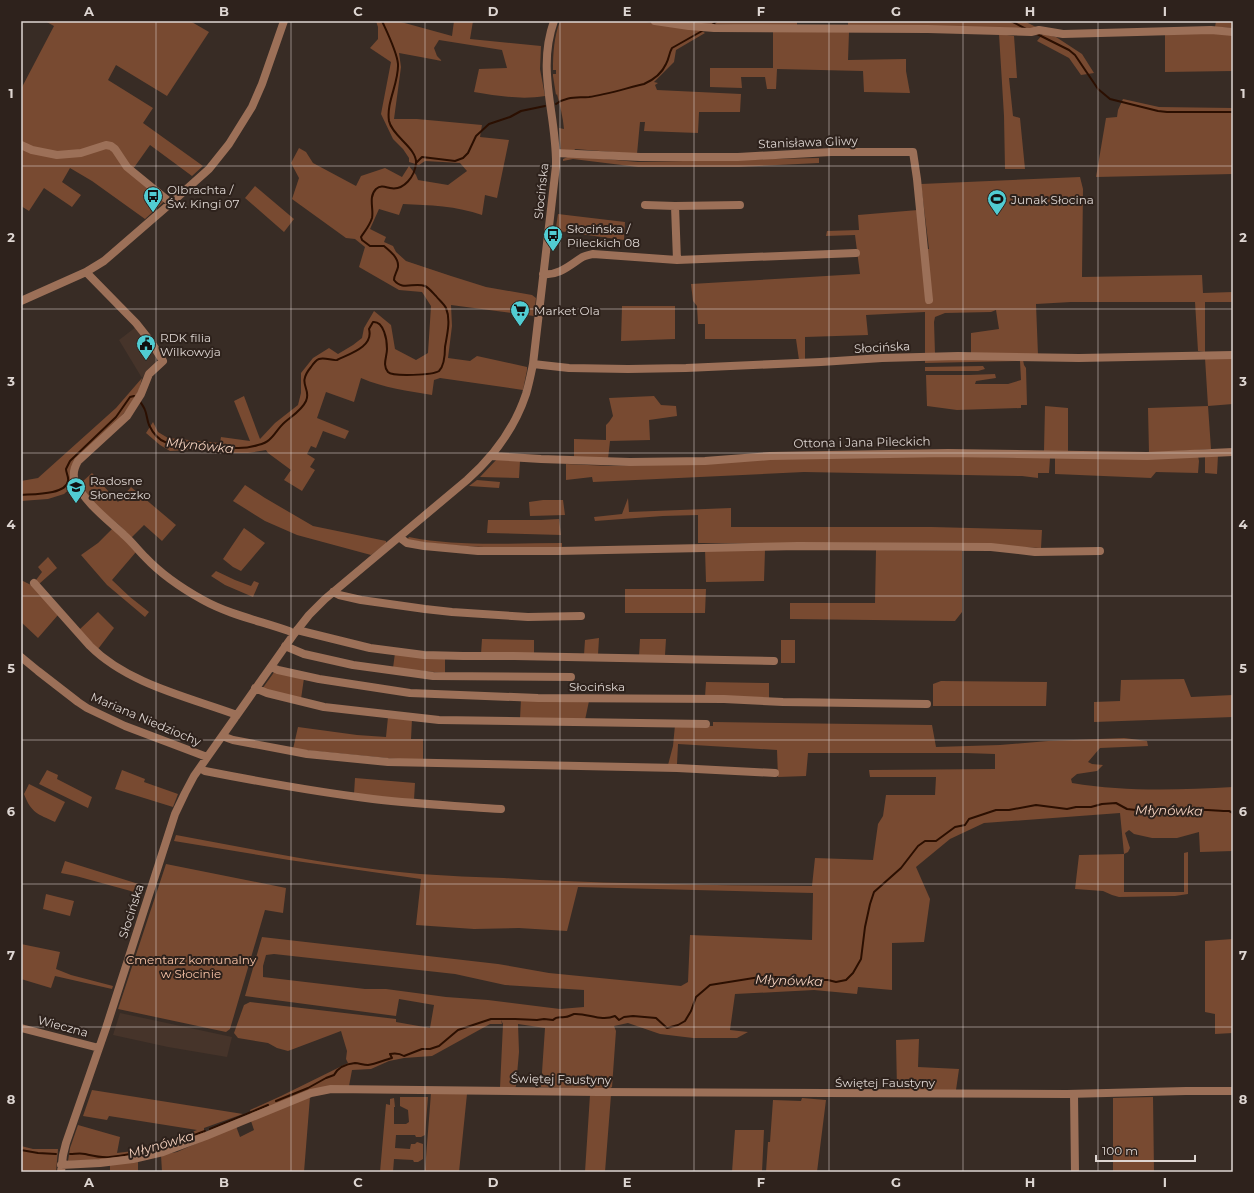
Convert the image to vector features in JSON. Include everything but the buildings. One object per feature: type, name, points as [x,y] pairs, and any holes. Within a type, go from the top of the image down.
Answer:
[{"type":"street","points":[[21,301],[86,272],[112,255],[209,169],[229,144],[252,107],[284,21]]},
{"type":"street","name":"Słocińska","points":[[61,1169],[66,1143],[99,1048],[175,814],[185,793],[200,768],[255,688],[309,615],[333,592],[467,480],[492,456],[516,419],[521,408],[533,364],[555,178],[556,139],[546,81],[548,42],[554,21]]},
{"type":"street","points":[[655,21],[714,28],[1031,32],[1039,30],[1063,34],[1211,30],[1233,32]]},
{"type":"street","points":[[21,145],[32,150],[57,155],[80,153],[106,145],[111,146],[115,149],[127,168],[171,203]]},
{"type":"street","name":"Stanisława Gliwy","points":[[556,152],[640,158],[738,157],[831,152],[913,152],[930,300]]},
{"type":"street","points":[[645,206],[740,205]]},
{"type":"street","points":[[675,206],[677,260]]},
{"type":"street","points":[[543,274],[551,274],[561,271],[582,258],[593,254],[677,260],[856,253]]},
{"type":"street","points":[[86,272],[136,324],[151,342],[163,362],[149,374],[136,404],[127,416],[78,461],[74,467],[73,474],[75,480],[80,491],[126,536],[144,557],[176,583],[204,601],[231,612],[290,631],[370,648],[424,655],[774,661]]},
{"type":"street","name":"Słocińska","points":[[533,364],[570,368],[628,369],[686,368],[882,358],[958,356],[1079,358],[1233,355]]},
{"type":"street","name":"Ottona i Jana Pileckich","points":[[492,456],[541,460],[630,462],[705,461],[770,456],[948,453],[1147,456],[1233,452]]},
{"type":"street","points":[[399,537],[407,543],[424,546],[478,550],[798,546],[991,547],[1035,552],[1100,551]]},
{"type":"street","points":[[34,583],[90,646],[110,663],[129,674],[163,688],[237,715]]},
{"type":"street","points":[[333,592],[339,595],[361,600],[452,612],[528,617],[581,616]]},
{"type":"street","points":[[285,646],[304,654],[353,665],[433,676],[571,677]]},
{"type":"street","name":"Mariana Niedziochy","points":[[21,657],[87,708],[125,726],[207,757]]},
{"type":"street","name":"Słocińska","points":[[271,667],[278,670],[319,679],[410,693],[538,698],[724,699],[783,702],[927,704]]},
{"type":"street","points":[[255,688],[267,693],[324,707],[440,720],[706,724]]},
{"type":"street","points":[[222,736],[233,740],[307,754],[388,762],[677,768],[775,773]]},
{"type":"street","points":[[200,768],[205,771],[280,786],[415,804],[501,809]]},
{"type":"street","name":"Wieczna","points":[[21,1028],[99,1048]]},
{"type":"street","name":"Świętej Faustyny","points":[[61,1169],[133,1159],[163,1152],[311,1093],[332,1089],[1074,1094],[1233,1091]]},
{"type":"street","points":[[1074,1094],[1075,1172]]},
{"type":"shaded area","points":[[136,327],[160,361],[142,378],[119,340]]},
{"type":"shaded area","points":[[120,1013],[232,1037],[227,1057],[168,1047],[113,1035]]},
{"type":"green space","points":[[45,21],[190,21],[209,32],[167,96],[116,65],[108,80],[153,108],[143,123],[203,166],[192,176],[150,145],[133,169],[169,197],[145,219],[92,181],[70,168],[62,182],[81,195],[72,207],[44,188],[29,211],[21,206],[21,89],[54,26]]},
{"type":"green space","points":[[376,21],[401,21],[452,36],[454,21],[473,21],[470,39],[541,46],[540,69],[545,96],[527,98],[474,92],[479,69],[507,68],[502,50],[439,40],[434,48],[437,56],[442,61],[399,53],[401,67],[394,119],[417,119],[482,125],[480,137],[509,140],[497,198],[485,195],[482,215],[453,208],[403,204],[399,215],[379,209],[370,229],[386,237],[384,242],[393,246],[396,252],[406,261],[486,287],[532,295],[536,298],[534,316],[451,305],[452,326],[448,358],[470,361],[477,356],[527,367],[523,390],[440,378],[434,380],[432,395],[387,387],[361,378],[354,402],[326,392],[317,418],[349,431],[345,439],[323,431],[316,448],[311,446],[307,454],[315,459],[310,467],[315,470],[302,491],[284,480],[291,470],[266,450],[248,453],[234,453],[207,449],[170,451],[146,433],[153,422],[158,432],[168,438],[220,443],[221,437],[250,441],[234,401],[244,396],[260,439],[275,423],[298,405],[301,393],[301,373],[313,358],[329,348],[338,354],[353,345],[362,338],[364,328],[374,311],[391,325],[395,349],[416,360],[428,353],[431,306],[422,292],[399,290],[359,267],[365,247],[355,239],[346,238],[292,199],[299,178],[291,163],[299,148],[306,152],[313,163],[356,186],[361,176],[385,168],[402,177],[409,166],[418,180],[448,185],[467,171],[460,163],[425,161],[419,165],[409,162],[409,158],[403,149],[393,139],[381,114],[391,62],[370,48],[378,39],[378,27]]},
{"type":"green space","points":[[560,21],[639,21],[699,29],[705,33],[676,50],[674,62],[654,82],[658,83],[655,85],[657,90],[741,94],[740,112],[699,112],[698,133],[644,131],[645,122],[640,122],[637,154],[575,149],[574,151],[561,150],[559,128],[564,129],[564,125],[557,94],[556,95],[553,76],[553,74],[556,74],[556,70],[553,70],[554,51],[556,33]]},
{"type":"green space","points":[[677,21],[797,21],[797,25],[734,25],[677,23]]},
{"type":"green space","points":[[848,21],[1024,21],[1036,27],[1033,29],[848,26]]},
{"type":"green space","points":[[1216,21],[1233,21],[1233,28],[1215,27]]},
{"type":"green space","points":[[773,32],[849,32],[848,60],[906,59],[906,71],[910,93],[864,92],[863,71],[777,69],[776,89],[767,89],[765,77],[741,77],[742,88],[710,87],[710,68],[773,68]]},
{"type":"green space","points":[[1214,32],[1233,35],[1233,71],[1165,72],[1165,34]]},
{"type":"green space","points":[[999,34],[1014,36],[1017,78],[1009,78],[1013,116],[1020,118],[1025,169],[1005,169],[1004,116]]},
{"type":"green space","points":[[1043,34],[1056,37],[1082,54],[1094,73],[1081,75],[1069,58],[1037,41]]},
{"type":"green space","points":[[1123,99],[1159,107],[1233,108],[1233,174],[1096,177],[1106,118],[1117,117],[1118,110]]},
{"type":"green space","points":[[570,156],[638,162],[819,158],[819,163],[739,167],[638,167],[573,159],[563,161],[563,159]]},
{"type":"green space","points":[[1080,177],[1083,189],[1082,277],[1202,275],[1203,293],[1233,292],[1233,302],[1205,302],[1205,352],[1198,351],[1195,302],[1071,302],[1036,304],[1038,355],[971,353],[971,333],[999,329],[996,310],[991,312],[945,313],[935,317],[935,354],[925,355],[925,312],[866,315],[868,335],[805,337],[805,359],[799,360],[796,339],[705,339],[705,324],[698,324],[697,306],[693,301],[691,284],[860,274],[855,235],[826,236],[827,231],[859,230],[858,215],[918,210],[923,249],[929,249],[921,184]]},
{"type":"green space","points":[[255,186],[294,219],[284,232],[245,198]]},
{"type":"green space","points":[[558,214],[625,222],[624,240],[558,231],[558,228],[556,227]]},
{"type":"green space","points":[[622,306],[675,306],[675,339],[621,341]]},
{"type":"green space","points":[[1205,358],[1233,358],[1233,404],[1208,406]]},
{"type":"green space","points":[[925,359],[1023,360],[1026,368],[1027,405],[1021,405],[1021,408],[957,410],[927,406],[926,375],[995,374],[996,378],[976,381],[975,384],[1008,384],[1021,380],[1020,361],[925,363]]},
{"type":"green space","points":[[983,366],[985,369],[978,371],[925,371],[925,367]]},
{"type":"green space","points":[[142,378],[139,390],[127,410],[111,427],[82,453],[74,485],[64,494],[48,499],[21,501],[21,481],[38,478],[116,408]]},
{"type":"green space","points":[[654,396],[661,405],[676,406],[677,416],[649,420],[650,440],[610,441],[608,459],[574,458],[574,439],[606,440],[606,425],[613,416],[609,398]]},
{"type":"green space","points":[[1045,406],[1068,408],[1068,452],[1044,451]]},
{"type":"green space","points":[[1208,406],[1211,449],[1149,453],[1148,408]]},
{"type":"green space","points":[[1218,455],[1217,474],[1205,473],[1205,456]]},
{"type":"green space","points":[[949,456],[1050,458],[1049,473],[1038,473],[1038,478],[1022,476],[804,472],[593,482],[592,477],[566,480],[566,464],[609,466],[689,464],[766,459]]},
{"type":"green space","points":[[1198,456],[1198,473],[1156,472],[1151,478],[1055,474],[1055,458]]},
{"type":"green space","points":[[497,459],[520,461],[519,478],[480,477]]},
{"type":"green space","points":[[92,473],[118,502],[131,487],[176,525],[162,541],[144,525],[131,538],[92,501],[88,495],[82,482]]},
{"type":"green space","points":[[477,480],[500,482],[499,488],[469,486]]},
{"type":"green space","points":[[245,485],[313,526],[386,541],[386,544],[371,555],[297,535],[265,521],[233,501]]},
{"type":"green space","points":[[628,498],[629,512],[731,508],[731,527],[932,527],[1042,530],[1041,548],[896,544],[698,543],[698,515],[595,521],[594,517],[622,514]]},
{"type":"green space","points":[[563,500],[565,515],[530,516],[529,502]]},
{"type":"green space","points":[[559,519],[561,535],[487,533],[488,520]]},
{"type":"green space","points":[[113,528],[136,552],[112,580],[149,612],[145,617],[107,585],[81,555],[98,543]]},
{"type":"green space","points":[[244,528],[265,543],[241,571],[223,559]]},
{"type":"green space","points":[[409,537],[466,543],[562,543],[562,548],[465,546],[407,540]]},
{"type":"green space","points":[[705,549],[765,550],[764,581],[706,582]]},
{"type":"green space","points":[[876,550],[962,551],[962,612],[955,621],[790,619],[790,603],[875,603]]},
{"type":"green space","points":[[48,557],[57,568],[39,584],[36,580],[42,572],[38,567]]},
{"type":"green space","points":[[216,571],[251,586],[254,581],[259,583],[253,597],[225,585],[211,576]]},
{"type":"green space","points":[[21,580],[33,586],[58,615],[38,638],[21,622]]},
{"type":"green space","points":[[625,589],[706,589],[705,613],[625,613]]},
{"type":"green space","points":[[98,612],[114,628],[98,649],[79,630]]},
{"type":"green space","points":[[599,638],[598,655],[584,655],[585,640]]},
{"type":"green space","points":[[482,639],[534,640],[534,654],[481,654]]},
{"type":"green space","points":[[640,639],[666,639],[665,655],[639,657]]},
{"type":"green space","points":[[781,640],[795,640],[795,663],[781,663]]},
{"type":"green space","points":[[395,653],[445,658],[445,673],[393,668]]},
{"type":"green space","points":[[275,671],[304,678],[301,699],[262,689]]},
{"type":"green space","points":[[1184,679],[1191,697],[1233,695],[1233,717],[1094,722],[1094,702],[1120,701],[1121,680]]},
{"type":"green space","points":[[941,681],[1047,682],[1046,706],[933,706],[933,684]]},
{"type":"green space","points":[[706,682],[769,683],[769,698],[705,697]]},
{"type":"green space","points":[[521,699],[589,701],[585,720],[520,719]]},
{"type":"green space","points":[[388,717],[412,719],[411,739],[423,739],[423,760],[418,761],[293,749],[298,727],[357,735],[386,737]]},
{"type":"green space","points":[[713,722],[932,725],[936,747],[1124,738],[1147,741],[1148,746],[1100,748],[1088,762],[1103,765],[1097,771],[1077,774],[1071,779],[1072,783],[1132,789],[1233,787],[1233,851],[1200,852],[1199,832],[1177,838],[1152,838],[1134,834],[1129,830],[1125,833],[1130,848],[1128,852],[1124,854],[1120,813],[984,823],[950,839],[916,867],[930,899],[924,942],[892,943],[892,990],[858,987],[857,994],[814,990],[735,994],[730,1030],[748,1032],[737,1038],[693,1038],[660,1034],[628,1023],[614,1026],[616,1031],[612,1087],[609,1089],[541,1087],[545,1028],[518,1024],[519,1052],[516,1086],[515,1088],[500,1088],[503,1024],[501,1020],[502,1024],[490,1024],[432,1056],[404,1058],[389,1061],[371,1069],[352,1070],[349,1086],[332,1087],[251,1115],[250,1110],[348,1063],[346,1059],[347,1051],[341,1031],[288,1051],[277,1048],[268,1043],[238,1038],[234,1033],[244,1005],[250,1002],[396,1019],[396,1022],[430,1028],[434,1005],[399,999],[396,1016],[245,996],[262,937],[498,964],[549,973],[681,986],[688,982],[690,935],[812,940],[813,893],[578,887],[567,931],[519,928],[474,929],[416,925],[421,879],[289,860],[174,841],[176,835],[328,863],[420,874],[619,883],[812,886],[815,858],[873,860],[878,824],[883,816],[886,795],[935,795],[936,777],[870,777],[869,770],[995,769],[995,754],[808,753],[806,776],[778,777],[777,750],[678,744],[677,764],[668,765],[673,746],[675,725],[713,726]],"holes":[[[274,954],[455,974],[505,985],[584,990],[584,1007],[560,1009],[386,989],[365,989],[263,977],[263,966],[266,955]]]},
{"type":"green space","points":[[47,770],[58,775],[57,779],[92,797],[88,808],[39,784]]},
{"type":"green space","points":[[122,770],[145,779],[144,782],[178,794],[173,807],[115,789]]},
{"type":"green space","points":[[355,778],[415,783],[414,800],[354,794]]},
{"type":"green space","points":[[29,784],[65,802],[55,822],[40,815],[29,805],[24,794]]},
{"type":"green space","points":[[1188,852],[1188,894],[1175,896],[1119,897],[1103,891],[1075,889],[1079,855],[1124,854],[1124,892],[1184,892],[1184,853]]},
{"type":"green space","points":[[65,861],[145,886],[142,894],[61,873]]},
{"type":"green space","name":"Cmentarz komunalny w Słocinie","points":[[166,864],[286,888],[283,913],[265,910],[230,1029],[226,1032],[118,1009]]},
{"type":"green space","points":[[46,894],[74,901],[70,916],[43,909]]},
{"type":"green space","points":[[1233,939],[1233,1033],[1215,1034],[1215,1014],[1205,1012],[1205,941]]},
{"type":"green space","points":[[21,944],[60,952],[56,969],[71,975],[113,986],[112,989],[55,976],[51,988],[21,979]]},
{"type":"green space","points":[[919,1039],[918,1067],[959,1069],[956,1090],[897,1090],[896,1040]]},
{"type":"green space","points":[[92,1090],[243,1114],[204,1128],[204,1134],[149,1153],[126,1157],[68,1161],[70,1148],[78,1125],[120,1137],[117,1153],[137,1150],[197,1130],[109,1116],[107,1120],[83,1116]]},
{"type":"green space","points":[[431,1093],[467,1094],[459,1172],[426,1172],[425,1170]]},
{"type":"green space","points":[[590,1095],[611,1095],[605,1172],[585,1172]]},
{"type":"green space","points":[[310,1097],[304,1172],[162,1172],[161,1155],[177,1152],[236,1126],[240,1137],[254,1130],[251,1121]]},
{"type":"green space","points":[[400,1097],[428,1097],[425,1135],[416,1137],[415,1135],[396,1135],[395,1148],[410,1149],[411,1144],[415,1144],[417,1142],[423,1144],[423,1159],[418,1162],[414,1162],[413,1160],[394,1159],[393,1172],[380,1172],[386,1104],[390,1105],[390,1099],[394,1098],[394,1124],[406,1124],[409,1122],[408,1110],[400,1106]]},
{"type":"green space","points":[[1153,1097],[1154,1172],[1113,1172],[1113,1098]]},
{"type":"green space","points":[[802,1098],[826,1100],[817,1172],[766,1172],[773,1100],[801,1101]]},
{"type":"green space","points":[[735,1130],[764,1130],[762,1172],[732,1172]]},
{"type":"green space","points":[[21,1146],[33,1149],[58,1149],[56,1172],[21,1172]]},
{"type":"green space","points":[[138,1162],[138,1172],[110,1172],[110,1164]]},
{"type":"waterway","name":"Młynówka","points":[[139,400],[145,409],[149,425],[154,434],[160,440],[174,444],[198,443],[232,448],[245,448],[268,441],[283,424],[302,407],[307,397],[304,382],[305,378],[316,361],[321,359],[337,360],[359,349],[368,341],[370,335],[369,329],[373,322],[380,325],[384,332],[387,349],[385,367],[388,372],[391,374],[405,375],[435,372],[441,369],[444,360],[448,328],[448,317],[445,306],[425,286],[404,286],[397,283],[394,280],[394,277],[398,264],[394,255],[384,246],[370,246],[362,240],[361,237],[369,226],[372,218],[372,196],[376,189],[380,187],[395,188],[404,185],[411,177],[416,163],[413,152],[395,132],[389,121],[389,107],[397,78],[398,64],[394,48],[382,21]]},
{"type":"waterway","points":[[712,25],[717,21]]},
{"type":"waterway","points":[[1011,21],[1026,29]]},
{"type":"waterway","points":[[556,104],[560,101],[568,99],[602,95],[644,84],[657,76],[662,70],[667,62],[672,48],[702,31]]},
{"type":"waterway","points":[[1035,33],[1069,50],[1075,55],[1098,89],[1110,99],[1167,112],[1233,112]]},
{"type":"waterway","points":[[416,163],[422,157],[455,161],[463,158],[468,153],[476,136],[489,124],[510,117],[521,111],[545,106]]},
{"type":"waterway","name":"Młynówka","points":[[21,495],[48,493],[66,486],[68,481],[66,469],[70,461],[116,417],[130,397],[136,397]]},
{"type":"waterway","name":"Młynówka","points":[[276,1101],[308,1088],[334,1075],[345,1065],[355,1063],[366,1065],[392,1058],[390,1054],[400,1054],[404,1056],[422,1049],[430,1049],[439,1046],[458,1030],[491,1019],[553,1020],[579,1014],[600,1018],[610,1018],[615,1016],[619,1020],[624,1017],[633,1016],[656,1018],[667,1028],[685,1021],[691,1011],[696,997],[710,985],[760,977],[828,980],[836,982],[846,980],[853,973],[861,959],[865,927],[874,892],[901,868],[918,846],[925,841],[936,841],[955,827],[965,825],[969,819],[996,810],[1009,810],[1036,805],[1067,809],[1116,803],[1127,809],[1136,810],[1142,808],[1168,812],[1203,810],[1229,811],[1233,813]]},
{"type":"waterway","name":"Młynówka","points":[[210,1129],[268,1105]]},
{"type":"waterway","name":"Młynówka","points":[[70,1154],[110,1157],[134,1153],[158,1147],[205,1131]]},
{"type":"waterway","name":"Młynówka","points":[[21,1150],[56,1154]]},
{"type":"place","name":"Olbrachta / Św. Kingi 07","points":[[153,213]]},
{"type":"place","name":"Junak Słocina","points":[[997,216]]},
{"type":"place","name":"Słocińska / Pileckich 08","points":[[553,252]]},
{"type":"place","name":"Market Ola","points":[[520,327]]},
{"type":"place","name":"RDK filia Wilkowyja","points":[[146,361]]},
{"type":"place","name":"Radosne Słoneczko","points":[[76,504]]}]
